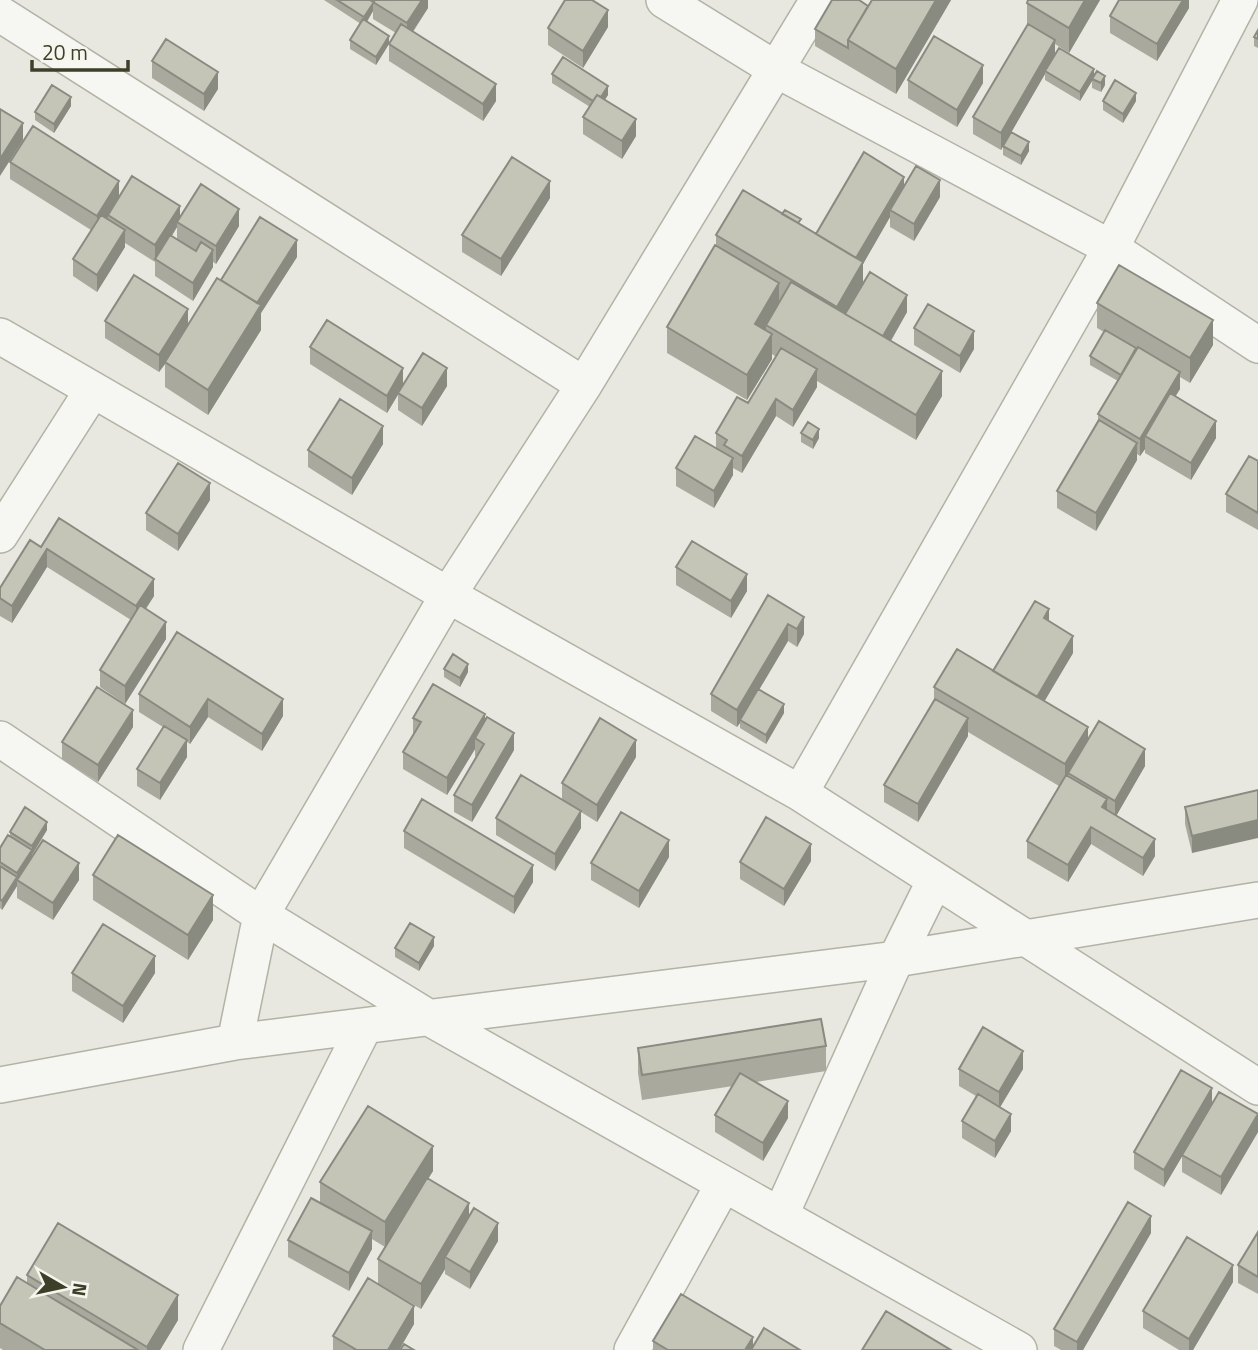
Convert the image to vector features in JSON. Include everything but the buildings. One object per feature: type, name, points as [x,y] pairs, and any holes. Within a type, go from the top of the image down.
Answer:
[{"type":"street","points":[[664,0],[778,70],[1111,248],[1258,345]]},
{"type":"street","points":[[235,1042],[261,915],[448,595],[584,385],[778,70],[818,0]]},
{"type":"street","points":[[800,793],[1111,248],[1240,0]]},
{"type":"street","points":[[0,14],[584,385]]},
{"type":"street","points":[[0,336],[448,595],[800,793],[1258,1087]]},
{"type":"street","points":[[0,535],[92,391]]},
{"type":"street","points":[[0,739],[261,915],[431,1019],[1019,1350]]},
{"type":"street","points":[[781,1214],[896,959],[935,880]]},
{"type":"street","points":[[0,1086],[235,1042],[896,959],[1258,900]]},
{"type":"street","points":[[201,1350],[364,1027]]},
{"type":"street","points":[[632,1350],[723,1185]]}]
